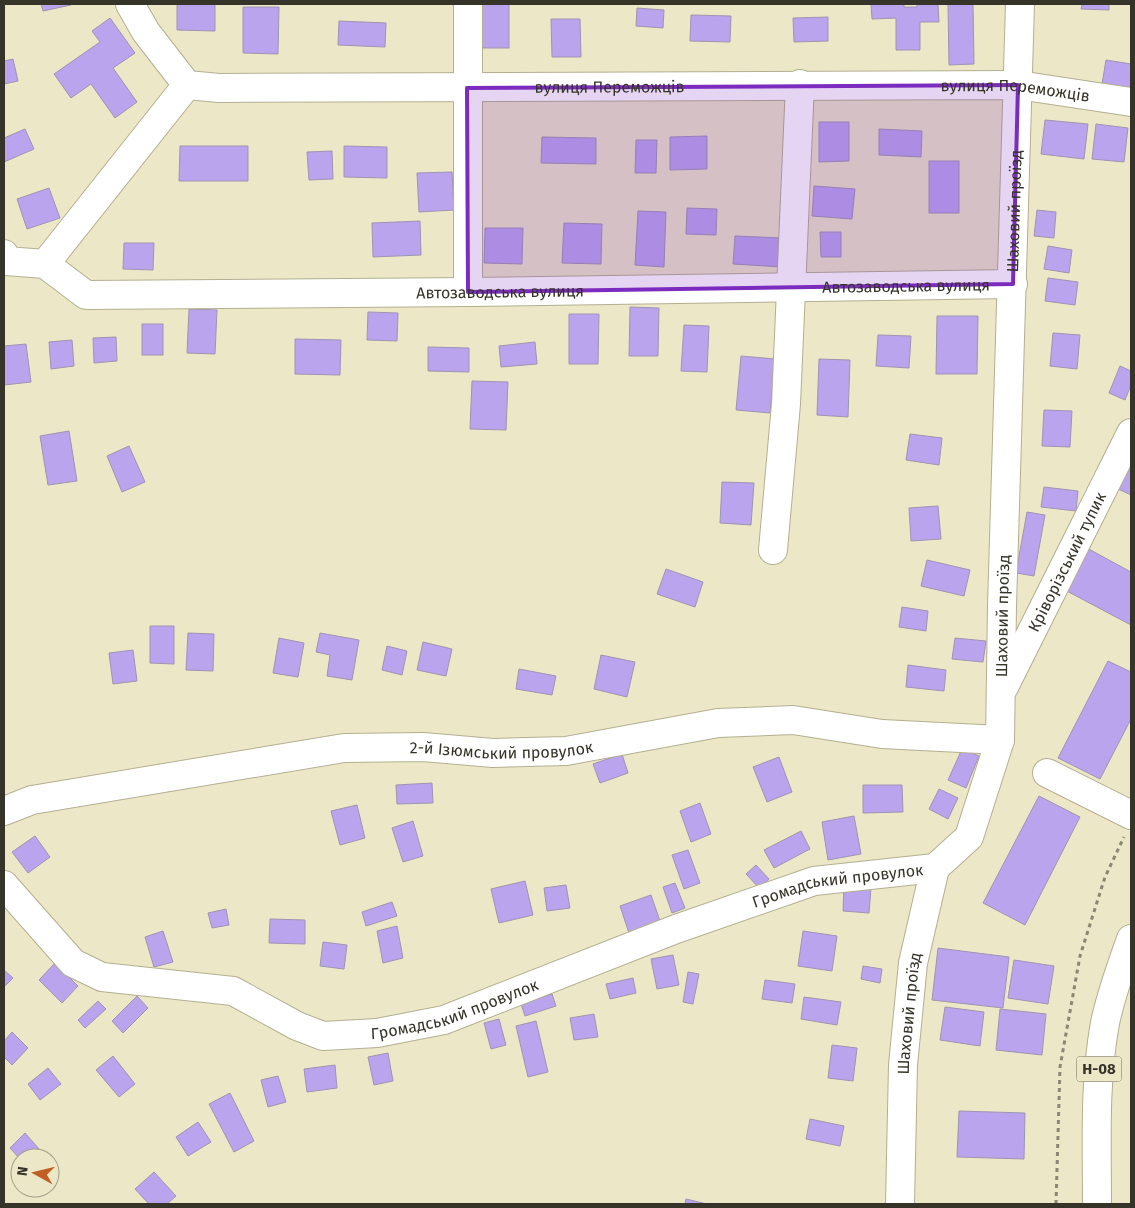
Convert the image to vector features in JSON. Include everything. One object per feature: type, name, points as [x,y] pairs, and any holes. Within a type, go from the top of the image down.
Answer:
[{"type":"street","points":[[4,259],[45,264],[187,86],[146,32],[130,4]]},
{"type":"street","points":[[468,4],[468,292]]},
{"type":"street","name":"Шаховий проїзд","points":[[900,1204],[903,1065],[912,972],[935,868],[969,837],[1000,740],[1002,606],[1020,4]]},
{"type":"street","points":[[773,550],[786,404],[800,84]]},
{"type":"street","name":"вулиця Переможців","points":[[187,86],[218,88],[467,88],[800,84],[1018,85],[1131,102]]},
{"type":"street","name":"Автозаводська вулиця","points":[[45,264],[86,295],[468,292],[1013,284]]},
{"type":"street","name":"Кріворізський тупик","points":[[1002,691],[1131,433]]},
{"type":"street","name":"2-й Ізюмський провулок","points":[[4,811],[32,800],[344,748],[423,747],[493,753],[566,751],[718,723],[793,720],[882,734],[1000,740]]},
{"type":"street","points":[[1048,773],[1129,822]]},
{"type":"street","name":"Громадський провулок","points":[[4,885],[73,963],[102,976],[234,991],[296,1026],[323,1036],[377,1033],[444,1020],[676,929],[814,881],[935,868]]},
{"type":"street","name":"Н-08","points":[[1097,1204],[1099,1066],[1105,1023],[1116,981],[1131,939]]},
{"type":"path","points":[[1056,1204],[1060,1067],[1080,956],[1105,877],[1129,822]]},
{"type":"highlighted area","points":[[1018,85],[1013,284],[468,292],[467,88]]},
{"type":"building","points":[[41,4],[70,4],[71,5],[43,11]]},
{"type":"building","points":[[177,4],[215,4],[215,31],[177,30]]},
{"type":"building","points":[[477,4],[509,4],[509,48],[477,48]]},
{"type":"building","points":[[871,4],[904,4],[904,7],[917,7],[917,4],[938,4],[939,22],[920,22],[920,50],[896,50],[896,18],[872,19]]},
{"type":"building","points":[[948,4],[973,4],[974,64],[949,65]]},
{"type":"building","points":[[1082,4],[1109,4],[1109,10],[1081,9]]},
{"type":"building","points":[[243,7],[279,7],[278,54],[243,53]]},
{"type":"building","points":[[637,8],[664,10],[663,28],[636,26]]},
{"type":"building","points":[[691,15],[731,16],[730,42],[690,41]]},
{"type":"building","points":[[828,17],[828,41],[794,42],[793,18]]},
{"type":"building","points":[[110,18],[135,53],[113,68],[137,102],[115,118],[91,84],[71,98],[54,74],[100,42],[92,31]]},
{"type":"building","points":[[551,19],[580,19],[581,57],[552,57]]},
{"type":"building","points":[[339,21],[386,23],[385,47],[338,45]]},
{"type":"building","points":[[13,59],[18,81],[4,84],[4,61]]},
{"type":"building","points":[[1106,60],[1131,64],[1131,89],[1102,84]]},
{"type":"building","points":[[1045,120],[1088,124],[1084,159],[1041,154]]},
{"type":"building","points":[[819,122],[849,122],[849,161],[819,162]]},
{"type":"building","points":[[1096,124],[1128,128],[1124,162],[1092,159]]},
{"type":"building","points":[[25,129],[34,149],[4,162],[4,138]]},
{"type":"building","points":[[879,129],[922,131],[921,157],[879,155]]},
{"type":"building","points":[[707,136],[707,169],[670,170],[670,137]]},
{"type":"building","points":[[542,137],[596,138],[596,164],[541,163]]},
{"type":"building","points":[[636,140],[657,140],[656,173],[635,173]]},
{"type":"building","points":[[180,146],[248,146],[248,181],[179,181]]},
{"type":"building","points":[[344,146],[387,147],[387,178],[344,177]]},
{"type":"building","points":[[332,151],[333,179],[309,180],[307,152]]},
{"type":"building","points":[[929,161],[959,161],[959,213],[929,213]]},
{"type":"building","points":[[452,172],[454,210],[419,212],[417,173]]},
{"type":"building","points":[[814,186],[855,189],[852,219],[812,216]]},
{"type":"building","points":[[49,188],[60,218],[27,229],[17,199]]},
{"type":"building","points":[[687,208],[717,209],[716,235],[686,234]]},
{"type":"building","points":[[1037,210],[1056,212],[1054,238],[1034,236]]},
{"type":"building","points":[[638,211],[666,212],[664,267],[635,265]]},
{"type":"building","points":[[420,221],[421,255],[373,257],[372,223]]},
{"type":"building","points":[[564,223],[602,224],[601,264],[562,263]]},
{"type":"building","points":[[485,228],[523,228],[522,264],[484,263]]},
{"type":"building","points":[[820,232],[841,232],[841,257],[821,257]]},
{"type":"building","points":[[735,236],[783,238],[782,267],[733,264]]},
{"type":"building","points":[[124,243],[154,243],[153,270],[123,269]]},
{"type":"building","points":[[1048,246],[1072,250],[1069,273],[1044,269]]},
{"type":"building","points":[[1048,278],[1078,282],[1075,305],[1045,301]]},
{"type":"building","points":[[630,307],[659,308],[658,356],[629,356]]},
{"type":"building","points":[[189,309],[217,310],[215,354],[187,353]]},
{"type":"building","points":[[368,312],[398,313],[397,341],[367,340]]},
{"type":"building","points":[[569,314],[599,314],[598,364],[569,364]]},
{"type":"building","points":[[937,316],[978,316],[977,374],[936,374]]},
{"type":"building","points":[[142,324],[163,324],[163,355],[142,355]]},
{"type":"building","points":[[684,325],[709,326],[707,372],[681,371]]},
{"type":"building","points":[[1053,333],[1080,335],[1077,369],[1050,366]]},
{"type":"building","points":[[878,335],[911,336],[909,368],[876,366]]},
{"type":"building","points":[[116,337],[117,361],[94,363],[93,338]]},
{"type":"building","points":[[295,339],[341,340],[340,375],[295,374]]},
{"type":"building","points":[[72,340],[74,366],[51,369],[49,342]]},
{"type":"building","points":[[535,342],[537,364],[501,367],[499,346]]},
{"type":"building","points":[[26,344],[31,382],[4,385],[4,346]]},
{"type":"building","points":[[428,347],[469,348],[469,372],[428,371]]},
{"type":"building","points":[[741,356],[775,359],[770,413],[736,410]]},
{"type":"building","points":[[819,359],[850,360],[848,417],[817,415]]},
{"type":"building","points":[[1120,366],[1131,371],[1131,385],[1125,400],[1109,393]]},
{"type":"building","points":[[472,381],[508,382],[506,430],[470,429]]},
{"type":"building","points":[[1044,410],[1072,411],[1070,447],[1042,446]]},
{"type":"building","points":[[69,431],[77,481],[48,485],[40,436]]},
{"type":"building","points":[[910,434],[942,438],[939,465],[906,460]]},
{"type":"building","points":[[129,446],[145,482],[122,492],[107,456]]},
{"type":"building","points":[[1131,458],[1131,495],[1116,488]]},
{"type":"building","points":[[722,482],[754,483],[751,525],[720,523]]},
{"type":"building","points":[[1044,487],[1078,491],[1076,511],[1041,507]]},
{"type":"building","points":[[938,506],[941,539],[911,541],[909,508]]},
{"type":"building","points":[[1027,512],[1045,515],[1034,576],[1016,573]]},
{"type":"building","points":[[1085,547],[1131,572],[1131,625],[1063,589]]},
{"type":"building","points":[[927,560],[970,570],[964,596],[921,586]]},
{"type":"building","points":[[666,569],[703,582],[695,607],[657,594]]},
{"type":"building","points":[[902,607],[928,611],[926,631],[899,627]]},
{"type":"building","points":[[150,626],[174,626],[174,664],[150,663]]},
{"type":"building","points":[[188,633],[214,634],[213,671],[186,670]]},
{"type":"building","points":[[320,633],[359,640],[352,680],[327,676],[330,655],[316,652]]},
{"type":"building","points":[[279,638],[304,643],[298,677],[273,673]]},
{"type":"building","points":[[955,638],[986,641],[983,662],[952,659]]},
{"type":"building","points":[[423,642],[452,649],[446,676],[417,670]]},
{"type":"building","points":[[387,646],[407,651],[402,675],[382,670]]},
{"type":"building","points":[[133,650],[137,681],[113,684],[109,653]]},
{"type":"building","points":[[601,655],[635,662],[627,697],[594,689]]},
{"type":"building","points":[[1108,661],[1131,672],[1131,719],[1100,779],[1058,758]]},
{"type":"building","points":[[908,665],[946,670],[944,691],[906,687]]},
{"type":"building","points":[[519,669],[556,676],[552,695],[516,689]]},
{"type":"building","points":[[962,749],[979,756],[966,788],[948,780]]},
{"type":"building","points":[[622,754],[628,773],[600,783],[593,764]]},
{"type":"building","points":[[779,757],[792,792],[767,802],[753,767]]},
{"type":"building","points":[[432,783],[433,803],[397,804],[396,785]]},
{"type":"building","points":[[863,785],[902,785],[903,812],[863,813]]},
{"type":"building","points":[[939,789],[958,798],[948,819],[929,809]]},
{"type":"building","points":[[1039,796],[1080,817],[1025,925],[983,903]]},
{"type":"building","points":[[700,803],[711,834],[691,842],[680,811]]},
{"type":"building","points":[[357,805],[365,838],[340,845],[331,811]]},
{"type":"building","points":[[854,816],[861,854],[828,860],[822,822]]},
{"type":"building","points":[[413,821],[423,856],[403,862],[392,828]]},
{"type":"building","points":[[801,831],[810,849],[774,868],[764,850]]},
{"type":"building","points":[[35,836],[50,857],[28,873],[12,852]]},
{"type":"building","points":[[688,850],[700,883],[684,889],[672,855]]},
{"type":"building","points":[[756,865],[769,879],[760,889],[746,874]]},
{"type":"building","points":[[525,881],[533,915],[499,923],[491,889]]},
{"type":"building","points":[[675,883],[685,908],[672,913],[663,887]]},
{"type":"building","points":[[566,885],[570,908],[547,911],[544,888]]},
{"type":"building","points":[[844,886],[871,888],[869,913],[843,911]]},
{"type":"building","points":[[651,895],[660,921],[629,933],[620,906]]},
{"type":"building","points":[[392,902],[397,916],[366,926],[362,912]]},
{"type":"building","points":[[226,909],[229,925],[212,928],[208,913]]},
{"type":"building","points":[[270,919],[305,920],[305,944],[269,943]]},
{"type":"building","points":[[397,926],[403,958],[383,963],[377,931]]},
{"type":"building","points":[[163,931],[173,962],[154,967],[145,937]]},
{"type":"building","points":[[803,931],[837,936],[832,971],[798,966]]},
{"type":"building","points":[[323,942],[347,945],[344,969],[320,966]]},
{"type":"building","points":[[938,948],[1009,957],[1003,1008],[932,1000]]},
{"type":"building","points":[[673,955],[679,985],[657,989],[651,959]]},
{"type":"building","points":[[1014,960],[1054,966],[1048,1004],[1008,998]]},
{"type":"building","points":[[55,963],[78,986],[62,1003],[39,980]]},
{"type":"building","points":[[863,966],[882,969],[880,983],[861,979]]},
{"type":"building","points":[[4,970],[13,978],[4,987]]},
{"type":"building","points":[[688,972],[699,974],[693,1004],[683,1002]]},
{"type":"building","points":[[633,978],[636,993],[610,999],[606,984]]},
{"type":"building","points":[[765,980],[795,984],[792,1003],[762,999]]},
{"type":"building","points":[[552,994],[556,1006],[525,1016],[521,1004]]},
{"type":"building","points":[[137,996],[148,1008],[123,1033],[112,1021]]},
{"type":"building","points":[[804,997],[841,1002],[837,1025],[801,1019]]},
{"type":"building","points":[[98,1001],[106,1009],[85,1028],[78,1020]]},
{"type":"building","points":[[945,1007],[984,1012],[980,1046],[940,1040]]},
{"type":"building","points":[[1000,1009],[1046,1014],[1042,1055],[996,1050]]},
{"type":"building","points":[[594,1014],[598,1037],[574,1040],[570,1018]]},
{"type":"building","points":[[499,1019],[506,1045],[491,1049],[484,1023]]},
{"type":"building","points":[[536,1021],[548,1072],[528,1077],[516,1026]]},
{"type":"building","points":[[12,1032],[28,1048],[12,1065],[4,1057],[4,1041]]},
{"type":"building","points":[[832,1045],[857,1048],[853,1081],[828,1078]]},
{"type":"building","points":[[388,1053],[393,1081],[374,1085],[368,1057]]},
{"type":"building","points":[[113,1056],[135,1084],[119,1097],[96,1070]]},
{"type":"building","points":[[335,1065],[337,1088],[307,1092],[304,1069]]},
{"type":"building","points":[[48,1068],[61,1084],[40,1100],[28,1084]]},
{"type":"building","points":[[278,1076],[286,1102],[268,1107],[261,1080]]},
{"type":"building","points":[[230,1093],[254,1141],[234,1152],[209,1104]]},
{"type":"building","points":[[959,1111],[1025,1113],[1024,1159],[957,1157]]},
{"type":"building","points":[[810,1119],[844,1126],[840,1146],[806,1139]]},
{"type":"building","points":[[198,1122],[211,1142],[188,1156],[176,1137]]},
{"type":"building","points":[[25,1133],[38,1148],[10,1148]]},
{"type":"building","points":[[154,1172],[176,1196],[167,1204],[149,1204],[135,1189]]},
{"type":"building","points":[[686,1199],[707,1204],[685,1204]]}]
